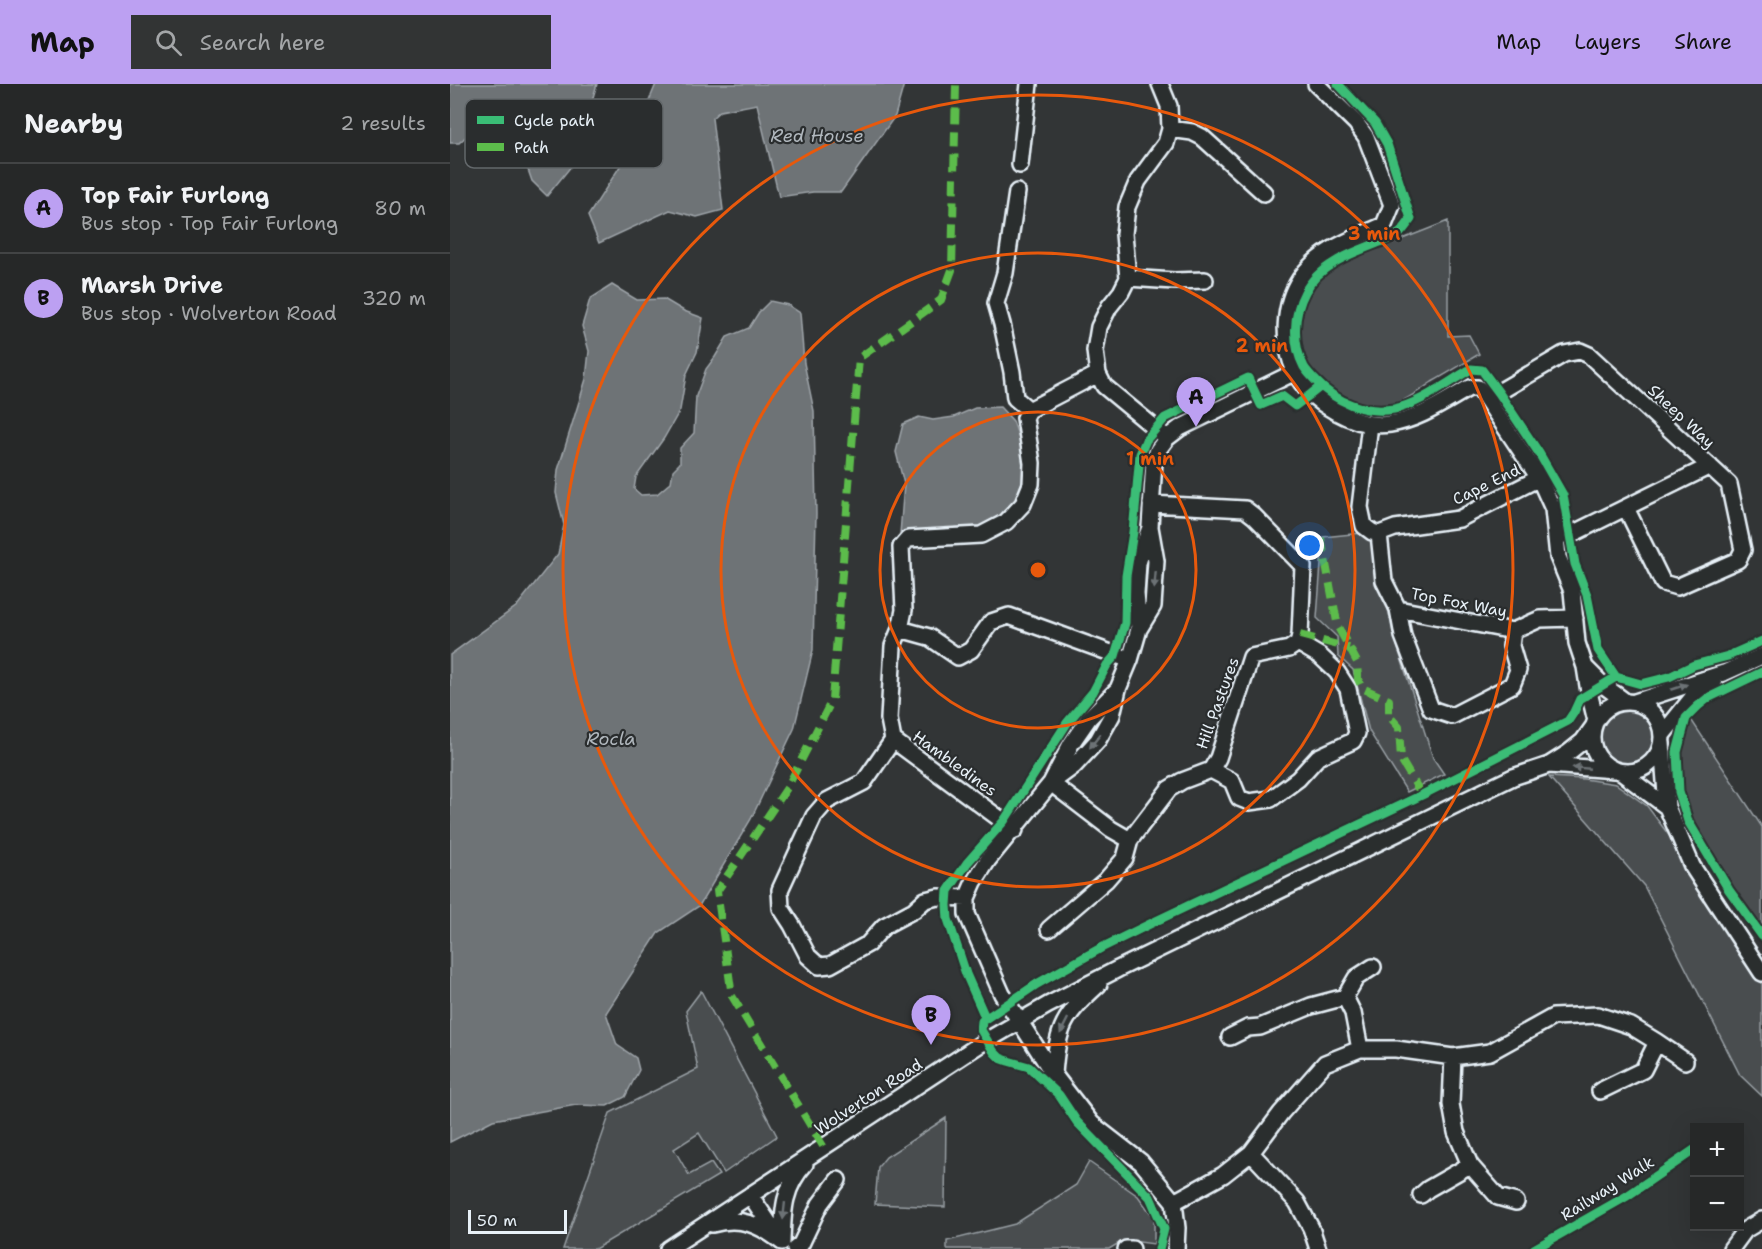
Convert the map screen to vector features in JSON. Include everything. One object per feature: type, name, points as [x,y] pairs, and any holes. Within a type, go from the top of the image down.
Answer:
[{"type":"street","points":[[1020,165],[1029,84]]},
{"type":"street","points":[[1160,84],[1169,106],[1170,129],[1166,143],[1138,181],[1127,207],[1124,234],[1128,278],[1099,327],[1095,351],[1098,374],[1104,386],[1167,438]]},
{"type":"street","points":[[1316,84],[1356,123],[1366,137],[1392,205],[1384,225],[1342,243],[1320,256],[1300,279],[1288,308],[1286,340],[1295,372],[1311,394],[1324,404],[1344,417],[1370,424],[1389,425],[1414,418],[1469,388],[1478,388],[1539,478],[1553,509],[1558,557],[1572,591],[1577,643],[1585,667],[1594,724],[1593,747],[1605,765],[1618,771],[1667,807]]},
{"type":"street","points":[[1170,129],[1192,132],[1202,137],[1264,193]]},
{"type":"street","points":[[1017,192],[1005,273],[996,303],[1004,333],[1015,398],[1027,414],[1098,374]]},
{"type":"street","points":[[1128,278],[1174,281],[1205,280]]},
{"type":"street","name":"Sheep Way","points":[[1487,399],[1564,354],[1580,351],[1589,355],[1710,466],[1570,535],[1556,536]]},
{"type":"street","points":[[1176,1249],[1177,1228],[1174,1202],[1141,1162],[1092,1124],[1054,1075],[1002,994],[967,914],[967,898],[988,860],[1051,783],[1071,744],[1089,718],[1118,689],[1139,629],[1153,606],[1156,561],[1150,527],[1150,504],[1154,461],[1158,450],[1167,438],[1180,428],[1295,372]]},
{"type":"street","name":"Hambledines","points":[[1014,830],[893,740],[889,718],[893,646],[904,610],[901,547],[908,539],[981,535],[1006,522],[1023,504],[1031,484],[1032,463],[1027,414]]},
{"type":"street","points":[[1370,424],[1360,507],[1364,526],[1379,534],[1384,581],[1398,609],[1403,636],[1431,709],[1452,716],[1512,685],[1518,670],[1511,646],[1513,631],[1540,619],[1575,618]]},
{"type":"street","points":[[1626,508],[1662,583],[1677,587],[1738,560],[1743,550],[1729,484],[1710,466]]},
{"type":"street","name":"Cape End","points":[[1379,534],[1395,528],[1459,519],[1539,478]]},
{"type":"street","points":[[1150,504],[1245,509],[1254,516],[1303,566],[1298,643],[1320,656],[1337,672],[1348,690],[1357,733],[1353,741],[1318,757],[1298,779],[1271,799],[1249,802],[1239,798],[1232,781],[1211,770]]},
{"type":"street","name":"Top Fox Way","points":[[1398,609],[1513,631]]},
{"type":"street","points":[[900,629],[929,637],[958,657],[971,650],[991,622],[1009,616],[1130,660]]},
{"type":"street","name":"Hill Pastures","points":[[1049,929],[1106,880],[1125,858],[1130,840],[1169,789],[1182,781],[1211,770],[1218,758],[1251,657],[1289,649],[1298,643]]},
{"type":"street","points":[[1594,724],[1608,707],[1724,673],[1762,656]]},
{"type":"street","points":[[1585,667],[1604,685],[1630,702],[1645,706],[1660,723],[1667,807],[1692,866],[1762,973]]},
{"type":"street","points":[[1618,771],[1634,772],[1644,769],[1653,762],[1659,753],[1662,738],[1692,698],[1724,673]]},
{"type":"street","name":"Wolverton Road","points":[[668,1249],[979,1045],[1048,1005],[1513,777],[1549,765],[1578,747],[1594,724]]},
{"type":"street","points":[[893,740],[864,782],[827,801],[814,816],[780,890],[781,908],[808,956],[819,966],[830,965],[868,944],[884,926],[914,910],[926,900],[938,897],[967,898]]},
{"type":"street","name":"Wolverton Road","points":[[1549,765],[1618,771]]},
{"type":"street","points":[[1051,783],[1111,829],[1130,840]]},
{"type":"street","points":[[1230,1037],[1248,1028],[1260,1027],[1311,1006],[1345,997],[1356,978],[1373,967]]},
{"type":"street","points":[[1054,1075],[1061,1028],[1083,999],[1118,969]]},
{"type":"street","points":[[1345,997],[1353,1013],[1360,1049]]},
{"type":"street","points":[[1174,1202],[1223,1175],[1251,1153],[1281,1113],[1325,1063],[1360,1049],[1396,1049],[1453,1057],[1490,1052],[1553,1017],[1598,1015],[1631,1026],[1685,1061]]},
{"type":"street","points":[[1600,1091],[1643,1070],[1657,1042]]},
{"type":"street","points":[[1453,1057],[1451,1104],[1456,1132],[1470,1165],[1498,1197],[1516,1202]]},
{"type":"street","points":[[787,1247],[786,1197],[799,1171],[818,1150]]},
{"type":"street","points":[[1251,1153],[1297,1202],[1311,1228],[1318,1249]]},
{"type":"street","points":[[1421,1195],[1470,1165]]},
{"type":"street","points":[[787,1247],[801,1244],[820,1204],[838,1180]]},
{"type":"street","points":[[750,1195],[787,1247]]},
{"type":"street","points":[[701,1228],[725,1220],[745,1222],[765,1229],[787,1247]]},
{"type":"street","points":[[1731,1249],[1745,1230],[1762,1220]]},
{"type":"street","points":[[1126,1249],[1132,1249]]},
{"type":"shaded area","points":[[1448,221],[1448,336],[1469,335],[1479,354],[1409,397],[1391,405],[1353,404],[1339,398],[1316,378],[1302,351],[1299,336],[1300,318],[1309,293],[1320,278],[1337,264]]},
{"type":"shaded area","points":[[1372,532],[1393,633],[1433,758],[1444,774],[1407,792],[1369,731],[1353,670],[1338,656],[1337,637],[1317,618],[1323,537]]},
{"type":"shaded area","points":[[1628,710],[1638,712],[1647,718],[1653,727],[1655,737],[1653,747],[1647,756],[1638,762],[1628,764],[1618,762],[1609,756],[1603,747],[1601,737],[1603,727],[1609,718],[1618,712]]},
{"type":"shaded area","points":[[1686,718],[1690,718],[1762,827],[1762,936],[1729,890],[1688,821],[1679,792],[1677,752]]},
{"type":"shaded area","points":[[1549,777],[1616,784],[1647,806],[1692,866],[1762,973],[1762,1096],[1740,1075],[1644,886]]},
{"type":"shaded area","points":[[701,991],[777,1136],[724,1173],[699,1133],[674,1149],[689,1175],[711,1163],[719,1175],[595,1249],[563,1249],[610,1113],[698,1069],[686,1011]]},
{"type":"shaded area","points":[[946,1118],[945,1207],[875,1204],[878,1167],[886,1157]]},
{"type":"shaded area","points":[[1089,1162],[1138,1196],[1154,1218],[1154,1244],[1124,1240],[1109,1249],[947,1249],[947,1241],[1015,1224],[1076,1185]]},
{"type":"water","points":[[450,84],[597,84],[592,99],[465,99],[465,137],[459,143],[450,143]]},
{"type":"water","name":"Red House","points":[[656,84],[904,84],[895,116],[841,192],[813,192],[779,197],[757,104],[720,111],[712,118],[723,210],[697,217],[670,210],[599,243],[588,216],[619,168],[663,168],[663,99],[650,99]]},
{"type":"water","points":[[527,168],[570,168],[547,196],[532,181]]},
{"type":"water","name":"Rocla","points":[[612,285],[637,300],[664,299],[684,311],[703,318],[697,352],[686,375],[680,410],[664,438],[636,477],[634,489],[641,495],[657,494],[671,482],[673,470],[680,463],[680,448],[694,433],[696,396],[706,369],[727,337],[749,328],[759,312],[770,301],[788,305],[800,313],[804,363],[814,411],[816,514],[813,650],[794,729],[751,819],[699,906],[658,933],[606,1013],[617,1045],[636,1058],[639,1070],[625,1097],[607,1106],[576,1105],[493,1120],[450,1142],[450,655],[517,606],[558,554],[564,525],[556,493],[558,470],[586,379],[589,351],[582,326],[590,299]]},
{"type":"water","points":[[1000,407],[1013,421],[1026,458],[1024,494],[1005,518],[965,534],[900,534],[904,484],[896,452],[903,424],[919,417],[933,420],[954,417],[975,408]]},
{"type":"marked path","points":[[823,1146],[732,996],[717,891],[787,788],[832,700],[859,358],[941,300],[952,270],[956,84]]},
{"type":"marked path","points":[[1321,538],[1338,627],[1357,662],[1358,679],[1362,688],[1389,700],[1389,716],[1399,727],[1401,760],[1422,795]]},
{"type":"marked path","points":[[1300,635],[1349,648]]},
{"type":"cycle path","points":[[1338,84],[1375,123],[1387,144],[1411,219],[1397,235],[1335,262],[1311,283],[1301,301],[1296,320],[1297,349],[1307,371],[1332,395],[1351,405],[1383,410],[1414,402],[1471,369],[1482,370],[1539,453],[1563,495],[1575,564],[1587,595],[1598,650],[1616,677],[1641,684],[1669,677],[1694,665],[1728,656],[1762,641]]},
{"type":"cycle path","points":[[985,1017],[966,974],[948,919],[948,891],[967,863],[1004,821],[1067,723],[1093,692],[1107,665],[1115,656],[1125,623],[1126,576],[1133,532],[1140,454],[1146,440],[1165,418],[1248,378],[1261,405],[1282,396],[1295,406],[1321,386]]},
{"type":"cycle path","points":[[1762,672],[1708,698],[1698,706],[1686,718],[1677,752],[1679,792],[1688,821],[1729,890],[1762,936]]},
{"type":"cycle path","points":[[1159,1249],[1164,1229],[1150,1197],[1077,1122],[1059,1095],[1029,1067],[1000,1058],[994,1052],[981,1030],[982,1021],[1037,984],[1101,948],[1422,795],[1568,721],[1580,699],[1616,677]]},
{"type":"cycle path","name":"Railway Walk","points":[[1534,1249],[1627,1196],[1690,1153]]},
{"type":"place","name":"Top Fair Furlong","points":[[1196,427]]},
{"type":"place","name":"Marsh Drive","points":[[931,1045]]}]
